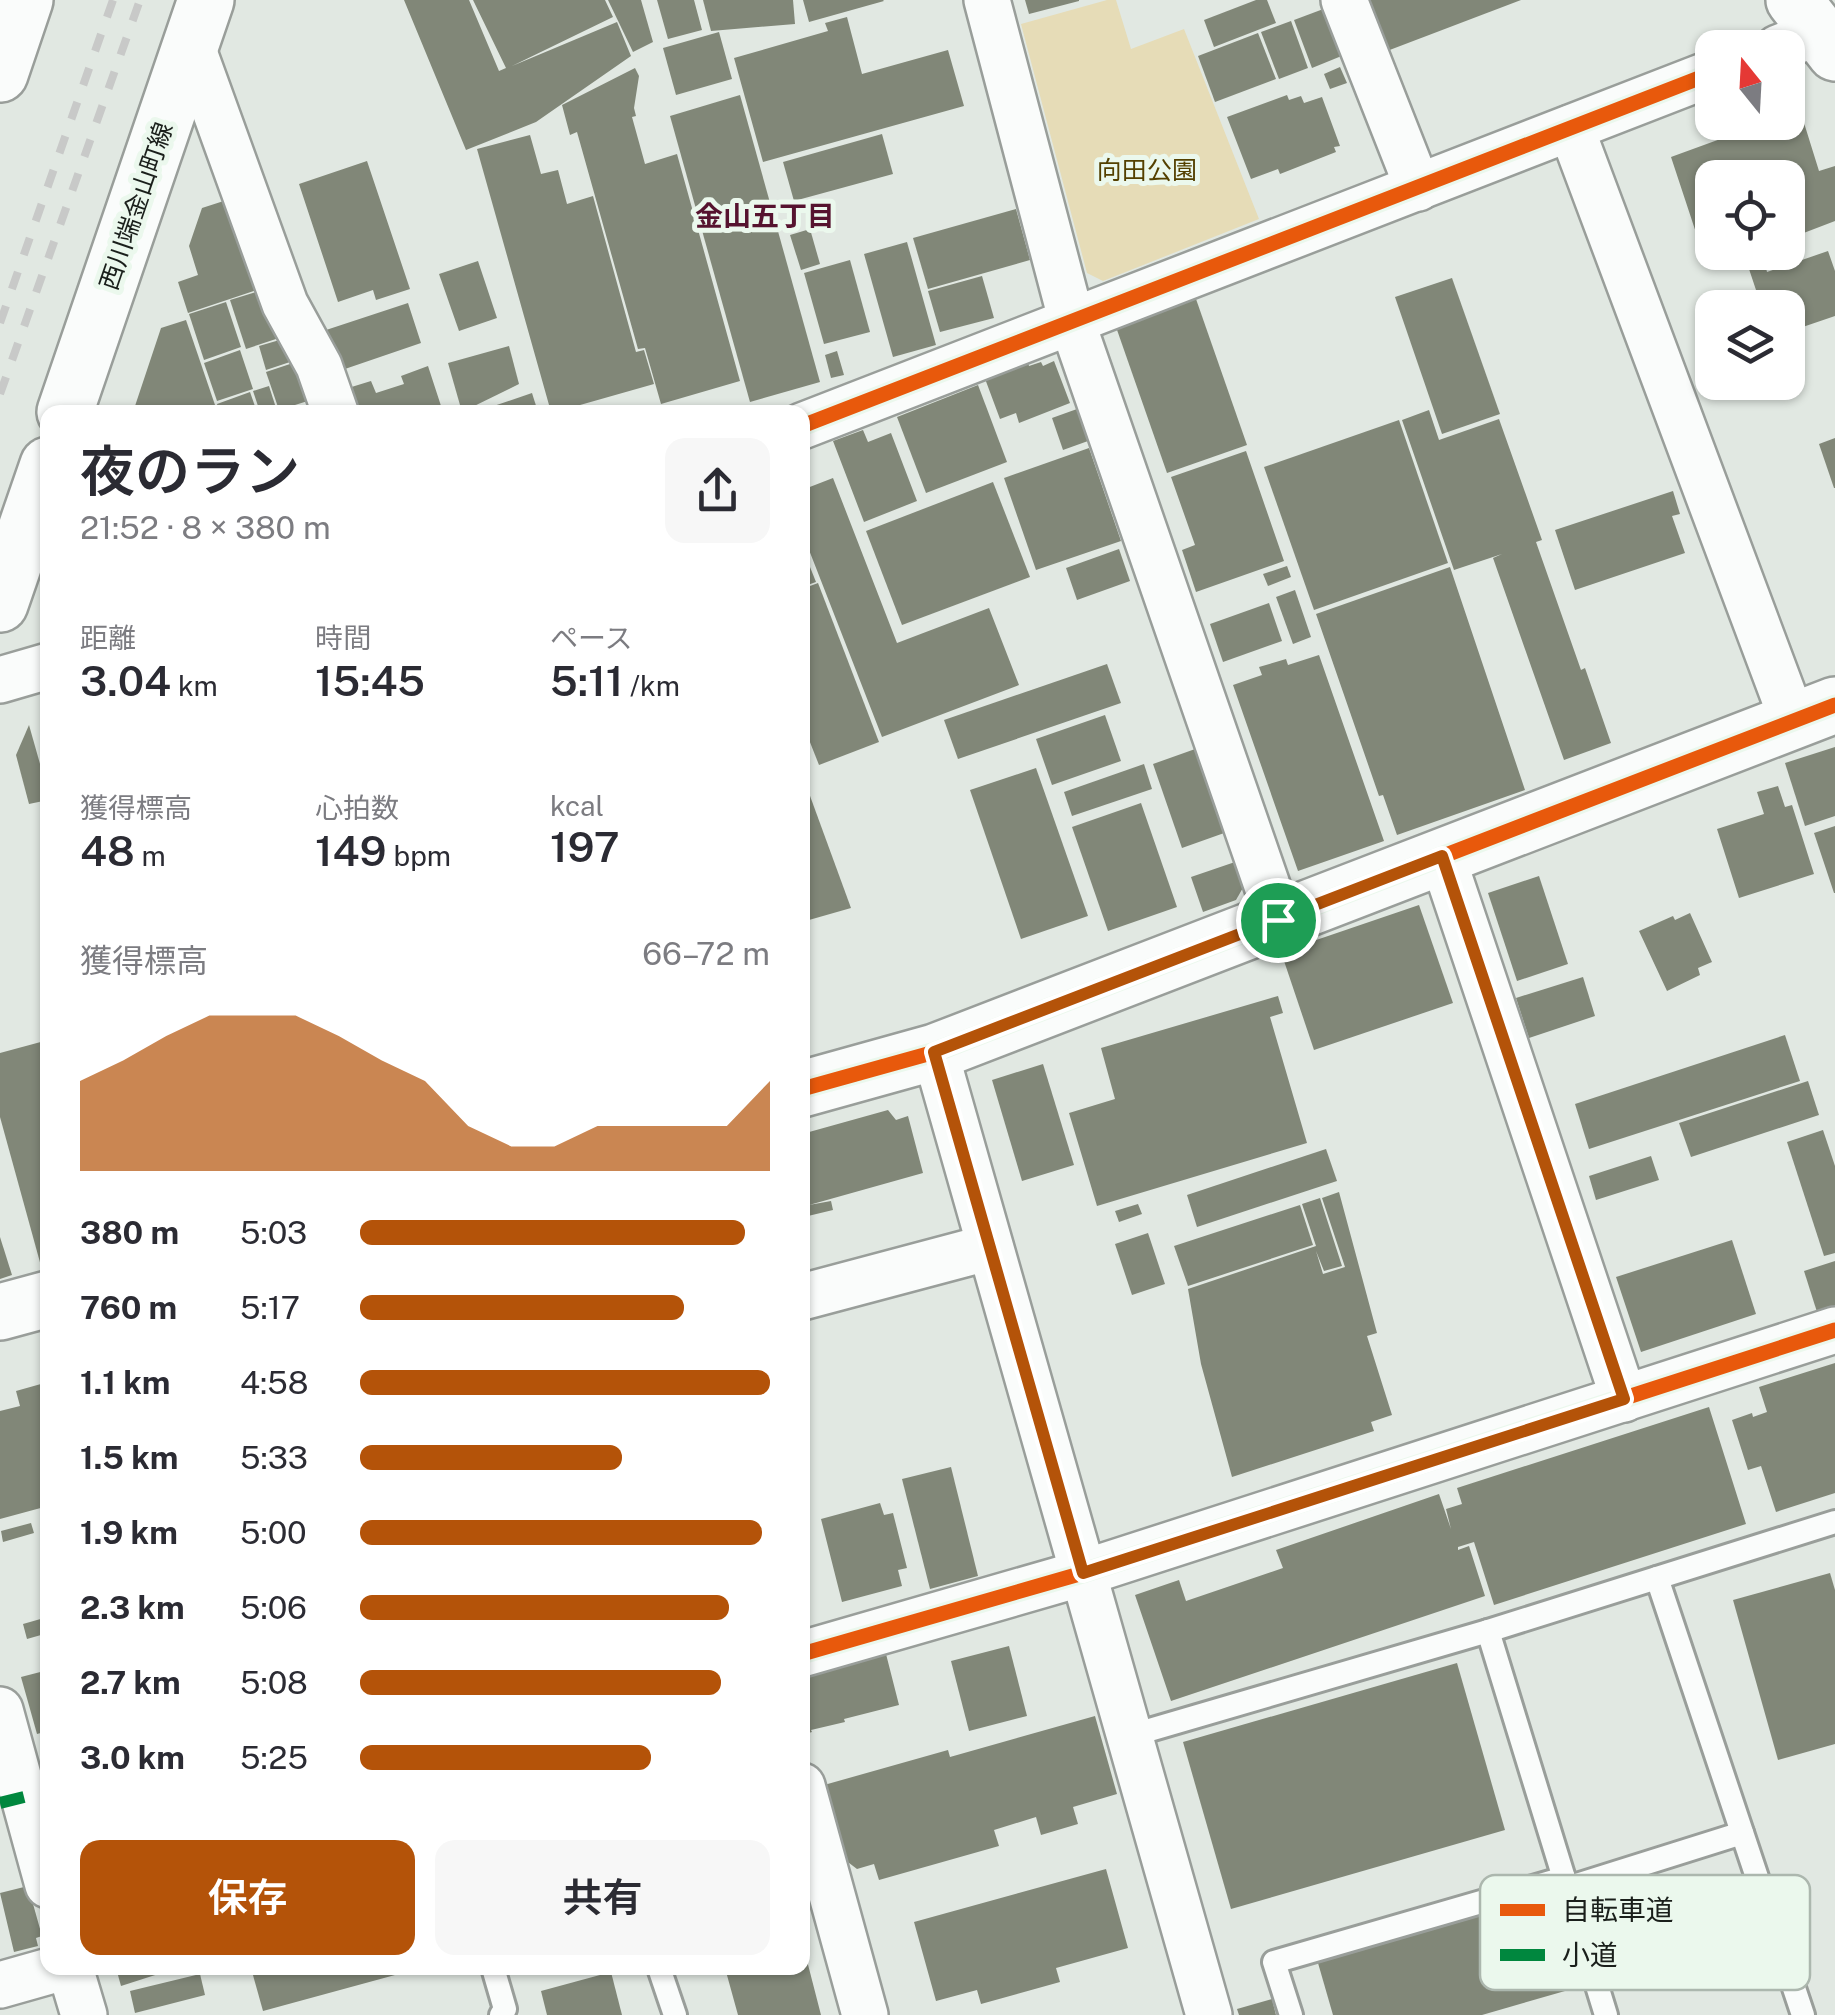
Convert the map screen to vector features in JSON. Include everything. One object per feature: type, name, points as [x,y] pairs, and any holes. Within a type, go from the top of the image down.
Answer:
[{"type":"street","points":[[0,74],[26,0]]},
{"type":"street","points":[[988,0],[1072,322],[1278,920]]},
{"type":"street","points":[[1344,0],[1418,188]]},
{"type":"street","points":[[198,22],[284,304],[319,366],[333,405]]},
{"type":"street","name":"西川端金山町線","points":[[67,405],[198,22]]},
{"type":"street","points":[[810,423],[1695,80]]},
{"type":"street","points":[[810,1087],[934,1052],[1814,713],[1571,128]]},
{"type":"street","points":[[0,604],[40,487]]},
{"type":"street","points":[[0,680],[40,668]]},
{"type":"street","points":[[1442,856],[1624,1399]]},
{"type":"street","points":[[934,1052],[1209,2015]]},
{"type":"street","points":[[810,1296],[990,1247]]},
{"type":"street","points":[[0,1312],[40,1301]]},
{"type":"street","points":[[810,1652],[1083,1573],[1835,1330]]},
{"type":"street","points":[[0,1710],[40,1855]]},
{"type":"street","points":[[810,1815],[865,2015]]},
{"type":"street","points":[[0,1985],[40,1974]]},
{"type":"street","points":[[72,1975],[84,2015]]},
{"type":"lane","points":[[1130,1736],[1488,1631],[1835,1522]]},
{"type":"lane","points":[[1656,1578],[1756,1875]]},
{"type":"lane","points":[[1488,1631],[1564,1875]]},
{"type":"lane","points":[[1594,1875],[1742,1833]]},
{"type":"lane","points":[[1290,2015],[1274,1962],[1480,1906]]},
{"type":"lane","points":[[495,1975],[505,2009],[501,2015]]},
{"type":"lane","points":[[662,1975],[675,2015]]},
{"type":"lane","points":[[1598,1990],[1606,2015]]},
{"type":"lane","points":[[1795,1990],[1803,2015]]},
{"type":"green space","name":"向田公園","points":[[1116,0],[1131,49],[1184,29],[1259,219],[1103,281],[1087,273],[1021,24]]},
{"type":"building","points":[[404,0],[469,0],[499,71],[506,68],[473,0],[605,0],[613,17],[512,66],[617,22],[631,56],[536,122],[466,150]]},
{"type":"building","points":[[608,0],[641,0],[653,42],[633,52]]},
{"type":"building","points":[[657,0],[694,0],[702,30],[668,39]]},
{"type":"building","points":[[703,0],[793,0],[795,24],[711,31]]},
{"type":"building","points":[[803,0],[883,0],[884,1],[809,22]]},
{"type":"building","points":[[1025,0],[1079,0],[1079,1],[1029,14]]},
{"type":"building","points":[[1256,0],[1267,0],[1276,23],[1214,47],[1204,20]]},
{"type":"building","points":[[1368,0],[1521,0],[1387,51]]},
{"type":"building","points":[[1326,8],[1344,55],[1312,68],[1294,20]]},
{"type":"building","points":[[847,17],[862,74],[948,50],[964,106],[763,162],[734,58],[828,31],[825,23]]},
{"type":"building","points":[[1291,21],[1308,68],[1279,79],[1261,32]]},
{"type":"building","points":[[719,32],[732,79],[676,95],[663,48]]},
{"type":"building","points":[[1258,33],[1276,79],[1215,102],[1198,56]]},
{"type":"building","points":[[1340,67],[1347,83],[1330,89],[1324,74]]},
{"type":"building","points":[[635,68],[639,76],[636,116],[632,117],[645,164],[677,154],[740,381],[661,404],[645,348],[638,349],[577,132],[570,135],[562,105]]},
{"type":"building","points":[[740,95],[820,382],[750,402],[670,116]]},
{"type":"building","points":[[1287,95],[1289,100],[1301,96],[1304,103],[1322,97],[1340,146],[1334,147],[1336,152],[1280,174],[1278,169],[1251,179],[1227,117]]},
{"type":"building","points":[[1805,126],[1819,171],[1835,166],[1835,221],[1805,232],[1805,160],[1695,160],[1695,230],[1671,157],[1718,140],[1805,140]]},
{"type":"building","points":[[882,134],[893,174],[794,201],[783,162]]},
{"type":"building","points":[[530,135],[541,174],[558,170],[567,204],[593,196],[636,352],[644,350],[654,384],[580,405],[549,405],[477,149]]},
{"type":"building","points":[[367,161],[410,289],[376,300],[373,290],[338,302],[299,184]]},
{"type":"building","points":[[233,198],[263,288],[188,313],[178,282],[198,275],[189,246],[202,208]]},
{"type":"building","points":[[1016,209],[1030,260],[928,289],[913,238]]},
{"type":"building","points":[[810,229],[820,264],[801,270],[790,235]]},
{"type":"building","points":[[907,242],[936,345],[893,357],[864,254]]},
{"type":"building","points":[[1828,251],[1835,271],[1835,316],[1805,326],[1805,290],[1756,290],[1749,270],[1805,270],[1805,259]]},
{"type":"building","points":[[850,260],[870,332],[824,344],[804,273]]},
{"type":"building","points":[[478,261],[497,318],[459,331],[439,274]]},
{"type":"building","points":[[982,276],[994,318],[940,332],[928,291]]},
{"type":"building","points":[[1452,278],[1500,414],[1442,434],[1395,297]]},
{"type":"building","points":[[266,289],[282,337],[246,349],[230,300]]},
{"type":"building","points":[[1196,299],[1247,445],[1167,473],[1116,327]]},
{"type":"building","points":[[226,302],[241,347],[204,360],[189,314]]},
{"type":"building","points":[[408,303],[421,343],[342,370],[331,340],[323,343],[320,332]]},
{"type":"building","points":[[186,320],[215,405],[135,405],[161,328]]},
{"type":"building","points":[[283,339],[290,362],[266,370],[259,346]]},
{"type":"building","points":[[509,346],[519,384],[476,405],[460,405],[448,363]]},
{"type":"building","points":[[240,350],[253,389],[217,401],[204,363]]},
{"type":"building","points":[[837,351],[844,375],[831,378],[825,355]]},
{"type":"building","points":[[1027,359],[1029,366],[1054,361],[1070,403],[1019,423],[1016,413],[1000,419],[984,376]]},
{"type":"building","points":[[299,361],[311,400],[277,405],[266,372]]},
{"type":"building","points":[[428,366],[441,405],[351,405],[345,389],[371,381],[376,393],[404,384],[401,376]]},
{"type":"building","points":[[978,385],[1007,462],[926,493],[897,417]]},
{"type":"building","points":[[269,386],[275,405],[258,405],[253,391]]},
{"type":"building","points":[[250,392],[255,405],[217,405]]},
{"type":"building","points":[[532,393],[536,405],[497,405]]},
{"type":"building","points":[[1077,409],[1088,441],[1063,450],[1052,418]]},
{"type":"building","points":[[1429,410],[1439,440],[1499,419],[1542,540],[1536,542],[1611,743],[1564,760],[1493,558],[1502,554],[1454,570],[1402,420]]},
{"type":"building","points":[[1399,420],[1448,563],[1314,610],[1264,467]]},
{"type":"building","points":[[863,430],[868,442],[891,433],[917,501],[864,522],[833,441]]},
{"type":"building","points":[[1835,438],[1835,488],[1834,488],[1819,444]]},
{"type":"building","points":[[1089,448],[1121,541],[1036,570],[1004,478]]},
{"type":"building","points":[[1246,451],[1284,561],[1196,592],[1182,550],[1195,545],[1171,477]]},
{"type":"building","points":[[833,478],[897,643],[989,608],[1019,685],[882,737],[810,552],[810,487]]},
{"type":"building","points":[[993,482],[1030,577],[902,625],[866,531]]},
{"type":"building","points":[[1673,491],[1680,514],[1672,516],[1685,553],[1575,590],[1555,530]]},
{"type":"building","points":[[1119,549],[1130,581],[1077,600],[1066,568]]},
{"type":"building","points":[[1287,566],[1291,577],[1268,586],[1263,574]]},
{"type":"building","points":[[1450,567],[1525,790],[1397,835],[1383,795],[1379,796],[1316,614]]},
{"type":"building","points":[[818,583],[879,742],[819,765],[810,742],[810,586]]},
{"type":"building","points":[[1295,590],[1311,637],[1293,644],[1276,597]]},
{"type":"building","points":[[1269,603],[1282,641],[1223,662],[1210,624]]},
{"type":"building","points":[[1319,655],[1384,841],[1298,871],[1233,685],[1262,675],[1259,667],[1286,659],[1288,665]]},
{"type":"building","points":[[1107,664],[1121,703],[958,759],[944,720]]},
{"type":"building","points":[[1105,715],[1121,761],[1052,785],[1036,739]]},
{"type":"building","points":[[29,725],[40,764],[40,802],[29,804],[16,755]]},
{"type":"building","points":[[1835,747],[1835,816],[1805,826],[1785,763]]},
{"type":"building","points":[[1198,748],[1227,832],[1182,848],[1153,764]]},
{"type":"building","points":[[1144,764],[1152,789],[1072,816],[1064,792]]},
{"type":"building","points":[[1036,768],[1088,916],[1021,939],[970,790]]},
{"type":"building","points":[[1778,786],[1785,807],[1792,805],[1814,874],[1739,898],[1717,829],[1764,814],[1757,792]]},
{"type":"building","points":[[810,796],[851,908],[810,920]]},
{"type":"building","points":[[1141,803],[1177,907],[1108,931],[1072,827]]},
{"type":"building","points":[[1835,826],[1835,893],[1834,893],[1814,833]]},
{"type":"building","points":[[1235,862],[1244,886],[1236,900],[1203,912],[1191,877]]},
{"type":"building","points":[[1539,876],[1568,964],[1517,981],[1488,893]]},
{"type":"building","points":[[1419,905],[1453,1003],[1314,1050],[1281,952]]},
{"type":"building","points":[[1690,913],[1712,962],[1698,968],[1700,975],[1667,991],[1639,931]]},
{"type":"building","points":[[1583,977],[1595,1016],[1529,1038],[1516,998]]},
{"type":"building","points":[[1278,996],[1283,1013],[1270,1017],[1307,1143],[1097,1206],[1069,1113],[1115,1099],[1101,1048]]},
{"type":"building","points":[[1785,1035],[1800,1081],[1589,1149],[1575,1104]]},
{"type":"building","points":[[40,1042],[40,1262],[0,1117],[0,1053]]},
{"type":"building","points":[[1043,1064],[1074,1165],[1022,1181],[992,1080]]},
{"type":"building","points":[[1808,1081],[1819,1115],[1691,1157],[1679,1123]]},
{"type":"building","points":[[888,1110],[896,1120],[908,1116],[923,1173],[810,1205],[810,1132]]},
{"type":"building","points":[[1823,1130],[1835,1166],[1835,1253],[1824,1256],[1787,1142]]},
{"type":"building","points":[[1326,1149],[1337,1181],[1197,1227],[1187,1195]]},
{"type":"building","points":[[1651,1156],[1659,1180],[1596,1200],[1589,1176]]},
{"type":"building","points":[[1339,1192],[1377,1333],[1367,1336],[1392,1415],[1371,1422],[1374,1431],[1232,1477],[1201,1364],[1188,1289],[1316,1246],[1302,1204],[1320,1198],[1342,1266],[1324,1271],[1316,1251],[1323,1274],[1345,1267],[1322,1198]]},
{"type":"building","points":[[831,1201],[833,1210],[810,1216],[810,1205]]},
{"type":"building","points":[[1138,1204],[1142,1214],[1119,1222],[1115,1211]]},
{"type":"building","points":[[1300,1205],[1313,1245],[1188,1286],[1174,1246]]},
{"type":"building","points":[[1148,1233],[1165,1284],[1132,1295],[1115,1244]]},
{"type":"building","points":[[0,1237],[12,1275],[0,1279]]},
{"type":"building","points":[[1732,1240],[1756,1314],[1641,1352],[1616,1277]]},
{"type":"building","points":[[1835,1261],[1835,1307],[1817,1312],[1804,1271]]},
{"type":"building","points":[[1835,1363],[1835,1493],[1776,1512],[1761,1466],[1748,1470],[1732,1420],[1767,1412],[1759,1387]]},
{"type":"building","points":[[40,1384],[40,1508],[0,1519],[0,1411],[20,1406],[16,1391]]},
{"type":"building","points":[[1709,1407],[1746,1524],[1494,1605],[1474,1542],[1458,1550],[1469,1546],[1485,1596],[1171,1701],[1135,1595],[1179,1580],[1186,1601],[1283,1568],[1276,1550],[1439,1494],[1451,1529],[1446,1509],[1462,1504],[1457,1488]]},
{"type":"building","points":[[951,1467],[978,1576],[930,1589],[902,1479]]},
{"type":"building","points":[[880,1503],[884,1515],[893,1513],[907,1568],[898,1570],[902,1586],[842,1602],[821,1519]]},
{"type":"building","points":[[31,1523],[34,1533],[3,1542],[1,1531]]},
{"type":"building","points":[[1830,1573],[1835,1590],[1835,1744],[1778,1760],[1733,1600]]},
{"type":"building","points":[[40,1619],[40,1635],[27,1639],[23,1624]]},
{"type":"building","points":[[1009,1646],[1027,1716],[969,1731],[951,1661]]},
{"type":"building","points":[[886,1654],[899,1705],[810,1733],[810,1675]]},
{"type":"building","points":[[1457,1663],[1505,1830],[1231,1909],[1183,1742]]},
{"type":"building","points":[[40,1672],[40,1733],[37,1734],[21,1677]]},
{"type":"building","points":[[1095,1716],[1117,1794],[1073,1807],[1078,1824],[1041,1835],[1036,1817],[994,1830],[999,1846],[879,1880],[874,1864],[857,1869],[836,1853],[817,1787],[948,1750],[950,1757]]},
{"type":"building","points":[[1106,1869],[1128,1948],[1056,1968],[1060,1982],[981,2004],[977,1990],[936,2001],[914,1922]]},
{"type":"building","points":[[28,1886],[40,1929],[38,1946],[14,1952],[0,1893]]},
{"type":"building","points":[[1480,1916],[1480,1990],[1569,1990],[1482,2015],[1333,2015],[1318,1963]]},
{"type":"building","points":[[810,1972],[821,2015],[738,2015],[727,1975]]},
{"type":"building","points":[[118,1975],[155,1975],[121,1986]]},
{"type":"building","points":[[200,1975],[205,1995],[135,2013],[130,1991]]},
{"type":"building","points":[[253,1975],[395,1975],[263,2011]]},
{"type":"building","points":[[612,1975],[622,2015],[547,2015],[541,1991]]},
{"type":"building","points":[[1272,1999],[1276,2015],[1239,2015],[1237,2009]]},
{"type":"railway","points":[[0,323],[113,0]]},
{"type":"railway","points":[[0,394],[140,0]]},
{"type":"marked path","points":[[0,1803],[24,1797]]},
{"type":"cycle path","points":[[810,423],[1695,80]]},
{"type":"cycle path","points":[[810,1087],[935,1052],[1835,705]]},
{"type":"cycle path","points":[[810,1652],[1083,1573],[1835,1330]]},
{"type":"district","name":"金山五丁目","points":[[765,216]]},
{"type":"route","points":[[1442,856],[1624,1399],[1083,1573],[934,1052],[1278,920],[1442,856]]}]
